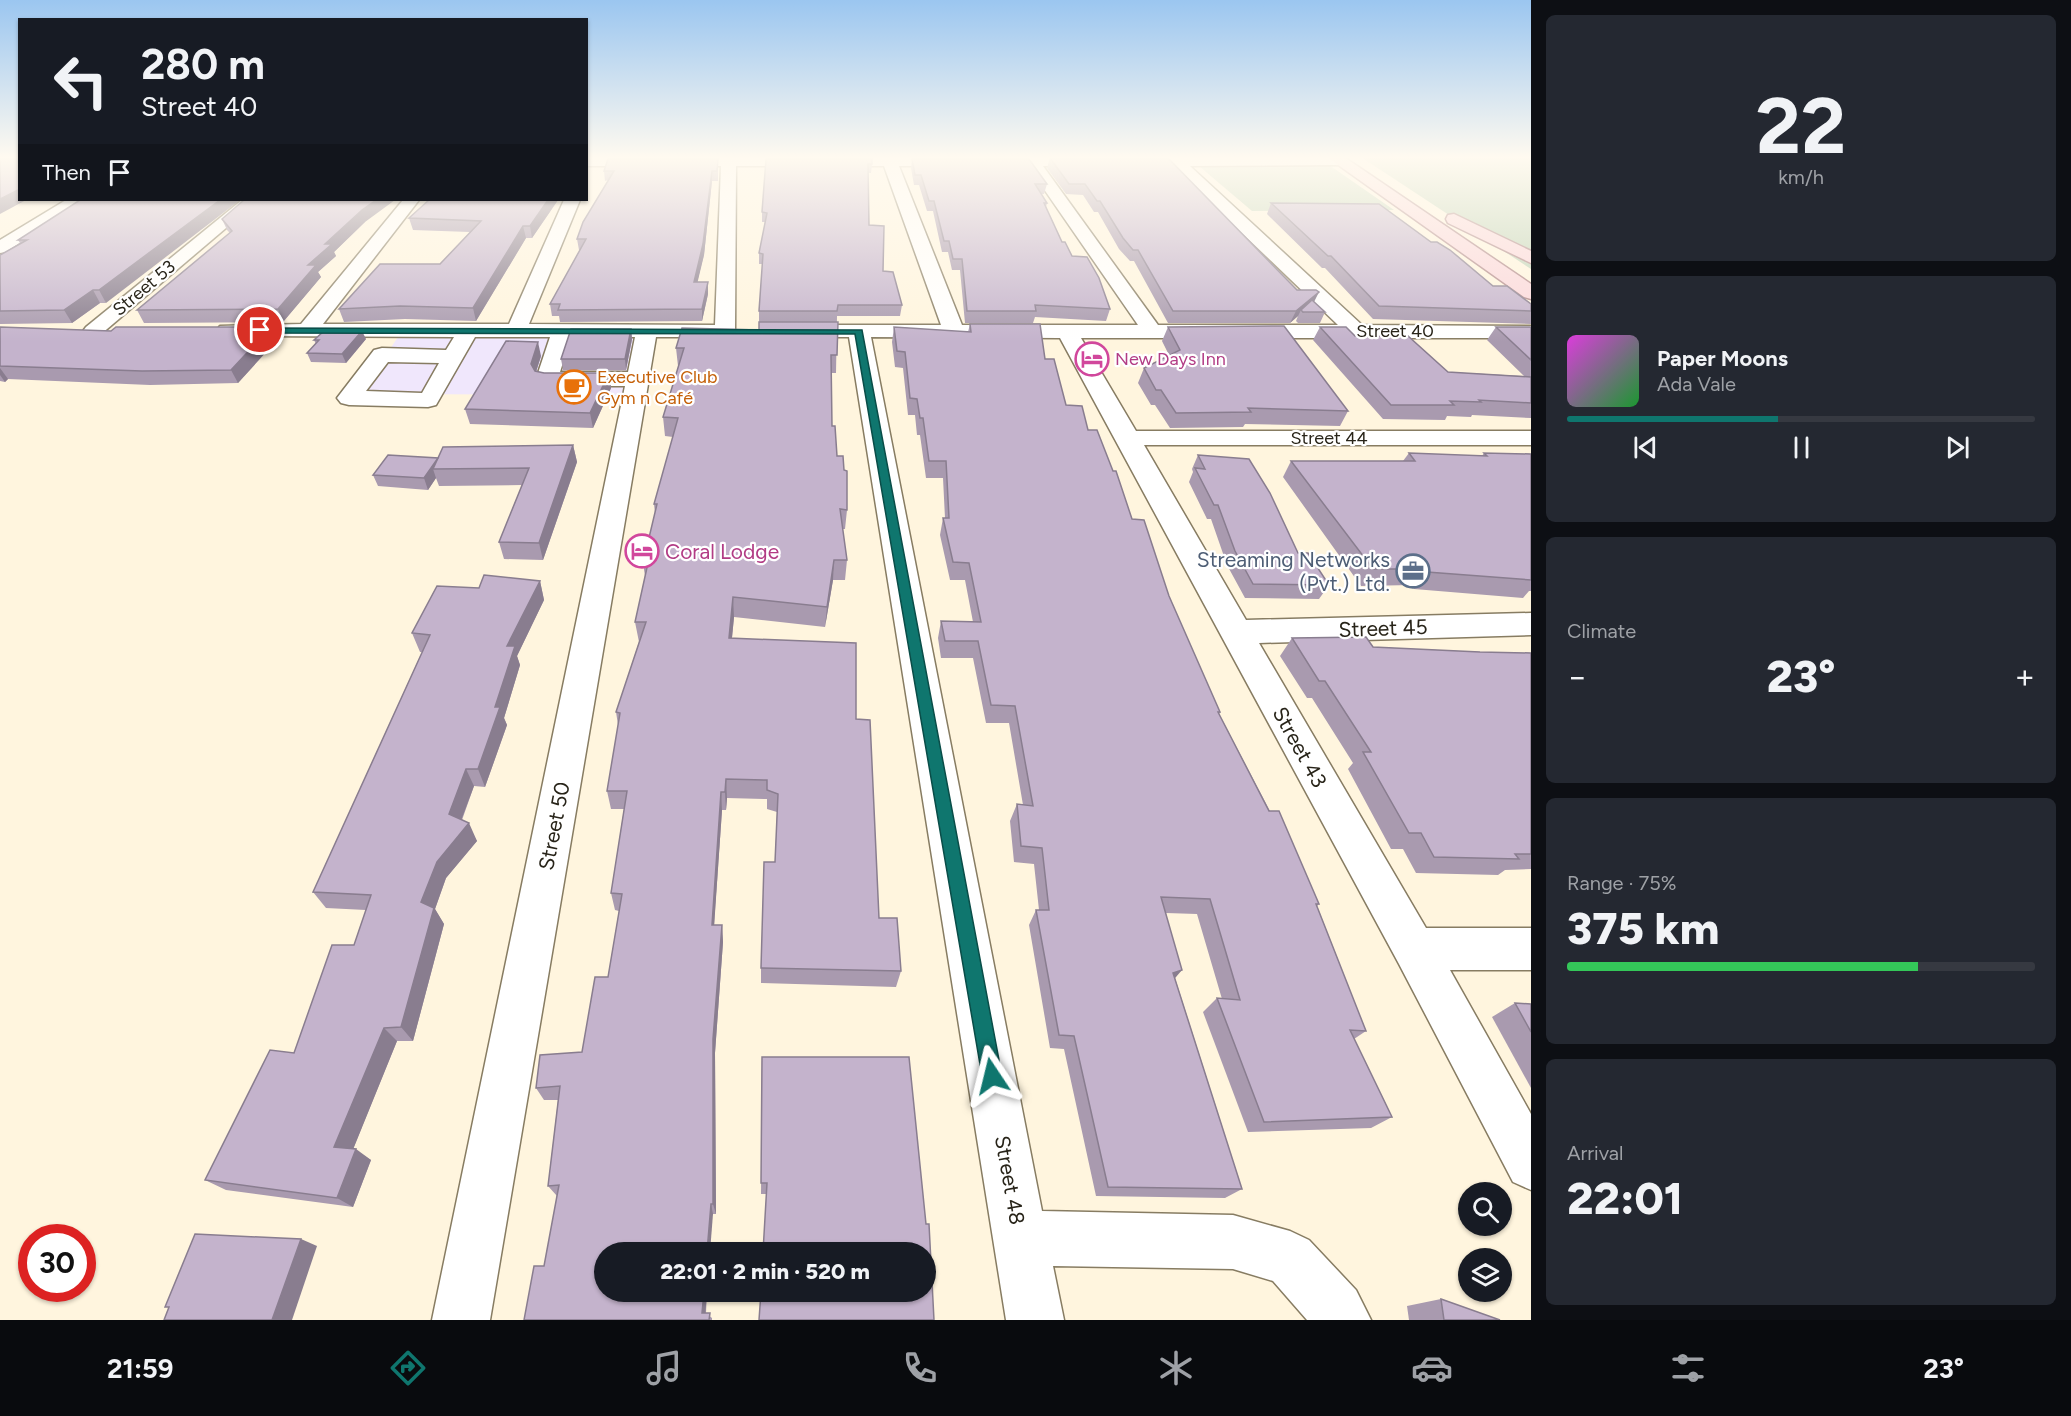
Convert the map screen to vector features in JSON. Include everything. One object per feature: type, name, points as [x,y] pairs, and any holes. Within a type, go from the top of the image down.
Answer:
[{"type":"main road","points":[[1423,219],[1531,293]]},
{"type":"main road","points":[[1451,219],[1531,271]]},
{"type":"main road","points":[[1453,219],[1531,258]]},
{"type":"street","points":[[0,232],[22,219]]},
{"type":"street","points":[[0,248],[47,219]]},
{"type":"street","name":"Street 53","points":[[93,331],[229,219]]},
{"type":"street","points":[[307,330],[396,219]]},
{"type":"street","points":[[516,331],[564,219]]},
{"type":"street","points":[[725,331],[728,219]]},
{"type":"street","points":[[912,219],[954,331]]},
{"type":"street","points":[[1073,219],[1152,331]]},
{"type":"street","points":[[1237,219],[1356,331]]},
{"type":"street","points":[[212,330],[562,331],[637,379]]},
{"type":"street","points":[[70,332],[129,331]]},
{"type":"street","points":[[454,357],[468,331]]},
{"type":"street","points":[[562,331],[547,379],[647,331],[747,331]]},
{"type":"street","name":"Street 50","points":[[462,1320],[647,331]]},
{"type":"street","name":"Street 40","points":[[770,331],[1531,332]]},
{"type":"street","name":"Street 43","points":[[1067,331],[1414,949],[1531,1164]]},
{"type":"street","name":"Street 48","points":[[859,332],[1035,1320]]},
{"type":"street","name":"Street 44","points":[[1127,438],[1531,438]]},
{"type":"street","name":"Street 45","points":[[1235,632],[1531,624]]},
{"type":"street","points":[[1414,949],[1531,949]]},
{"type":"street","points":[[1020,1238],[1233,1242],[1290,1259],[1336,1310],[1342,1320]]},
{"type":"shaded area","points":[[400,334],[638,334],[627,395],[360,394]]},
{"type":"green space","points":[[1454,219],[1531,219],[1531,269]]},
{"type":"building","points":[[51,219],[195,219],[99,290],[93,290],[64,310],[0,311],[0,255],[27,240],[18,240]]},
{"type":"building","points":[[222,219],[353,219],[325,244],[332,244],[308,265],[316,265],[278,309],[137,310],[232,231]]},
{"type":"building","points":[[423,219],[535,219],[530,226],[523,226],[473,308],[400,306],[339,309],[380,264],[440,264],[481,221]]},
{"type":"building","points":[[585,219],[706,219],[694,282],[708,282],[702,309],[558,310],[560,304],[550,304],[586,239],[577,239]]},
{"type":"building","points":[[766,219],[869,219],[869,225],[884,226],[883,271],[893,272],[902,305],[838,305],[837,311],[759,311],[763,254],[759,253]]},
{"type":"building","points":[[938,219],[1051,219],[1062,242],[1065,242],[1072,256],[1087,257],[1099,278],[1110,309],[1035,305],[1036,311],[967,311],[962,259],[953,259],[949,241],[944,241]]},
{"type":"building","points":[[1111,219],[1227,219],[1297,290],[1319,292],[1296,311],[1173,311],[1138,250],[1133,250]]},
{"type":"building","points":[[1288,219],[1399,219],[1431,242],[1437,242],[1450,250],[1493,286],[1507,286],[1531,304],[1531,311],[1379,306],[1331,256],[1328,256]]},
{"type":"building","points":[[1312,300],[1325,312],[1303,312],[1301,310]]},
{"type":"building","points":[[759,322],[838,322],[837,355],[831,355],[832,426],[835,426],[837,456],[843,456],[844,470],[847,471],[847,510],[840,509],[847,560],[834,560],[827,607],[733,597],[729,638],[856,643],[856,719],[870,720],[879,918],[897,918],[901,971],[761,968],[764,862],[775,862],[778,794],[767,790],[767,780],[726,779],[725,792],[721,792],[712,925],[722,925],[713,1039],[713,1204],[711,1204],[708,1242],[594,1242],[594,1302],[703,1302],[702,1313],[710,1313],[709,1320],[524,1320],[534,1266],[544,1266],[559,1185],[548,1186],[560,1086],[536,1088],[540,1055],[582,1052],[595,977],[608,977],[622,894],[611,893],[627,791],[607,791],[620,713],[616,712],[646,622],[635,622],[648,563],[643,563],[657,504],[654,504],[678,418],[663,417],[684,348],[676,348],[682,328],[759,330]]},
{"type":"building","points":[[970,324],[1040,324],[1045,359],[1054,359],[1066,405],[1082,406],[1088,430],[1097,430],[1113,471],[1116,471],[1132,519],[1144,520],[1169,596],[1220,712],[1218,712],[1269,811],[1279,811],[1319,904],[1316,904],[1366,1031],[1350,1030],[1392,1117],[1264,1122],[1217,998],[1240,1000],[1210,899],[1161,897],[1182,970],[1173,973],[1242,1189],[1108,1187],[1074,1036],[1059,1035],[1036,910],[1049,910],[1042,848],[1021,846],[1017,804],[1033,806],[1015,706],[991,705],[978,641],[945,641],[941,621],[981,622],[969,563],[953,562],[943,518],[949,518],[946,461],[929,461],[923,418],[920,418],[917,399],[910,398],[905,352],[897,351],[894,327],[971,332]]},
{"type":"building","points":[[1284,326],[1348,411],[1248,408],[1251,412],[1176,413],[1161,390],[1156,390],[1144,368],[1180,350],[1168,327]]},
{"type":"building","points":[[0,327],[111,331],[116,327],[271,327],[231,370],[142,371],[0,366]]},
{"type":"building","points":[[1320,327],[1346,327],[1355,336],[1408,336],[1448,372],[1531,377],[1531,403],[1479,400],[1481,402],[1450,401],[1454,405],[1391,405]]},
{"type":"building","points":[[1496,327],[1531,327],[1531,360]]},
{"type":"building","points":[[571,329],[631,329],[625,359],[561,359]]},
{"type":"building","points":[[324,331],[362,331],[342,354],[307,353],[319,340],[314,340]]},
{"type":"building","points":[[506,341],[538,342],[531,364],[535,371],[609,373],[590,413],[465,409]]},
{"type":"building","points":[[573,445],[539,543],[499,542],[529,468],[433,469],[443,447]]},
{"type":"building","points":[[1409,453],[1487,456],[1484,453],[1531,454],[1531,580],[1427,572],[1424,569],[1373,569],[1291,461],[1415,461]]},
{"type":"building","points":[[388,455],[438,458],[424,478],[373,475]]},
{"type":"building","points":[[1198,455],[1249,459],[1270,493],[1298,553],[1308,553],[1329,585],[1253,584],[1235,551],[1218,505],[1214,505],[1195,468],[1205,469]]},
{"type":"building","points":[[484,575],[540,581],[507,646],[515,646],[495,707],[500,707],[478,769],[466,769],[449,814],[469,823],[437,862],[421,902],[434,908],[401,1027],[384,1028],[334,1147],[356,1149],[337,1198],[205,1180],[270,1050],[294,1053],[332,945],[354,945],[371,895],[313,892],[430,635],[412,633],[437,586],[479,588]]},
{"type":"building","points":[[1366,637],[1373,647],[1531,653],[1531,854],[1515,854],[1519,859],[1434,857],[1421,833],[1409,833],[1363,752],[1371,752],[1325,681],[1319,681],[1292,638]]},
{"type":"building","points":[[1515,1003],[1531,1004],[1531,1032]]},
{"type":"building","points":[[762,1057],[909,1057],[926,1224],[929,1224],[930,1242],[764,1242],[767,1183],[761,1183]]},
{"type":"building","points":[[195,1234],[301,1239],[272,1320],[164,1320],[169,1307],[165,1307]]},
{"type":"building","points":[[1441,1299],[1500,1320],[1444,1320]]},
{"type":"building","points":[[760,1302],[933,1302],[934,1320],[759,1320]]},
{"type":"place","name":"New Days Inn","points":[[1092,359]]},
{"type":"place","name":"Executive Club Gym n Café","points":[[574,387]]},
{"type":"place","name":"Coral Lodge","points":[[642,551]]},
{"type":"place","name":"Streaming Networks (Pvt.) Ltd.","points":[[1413,571]]},
{"type":"route","points":[[260,330],[859,332],[992,1076]]}]
